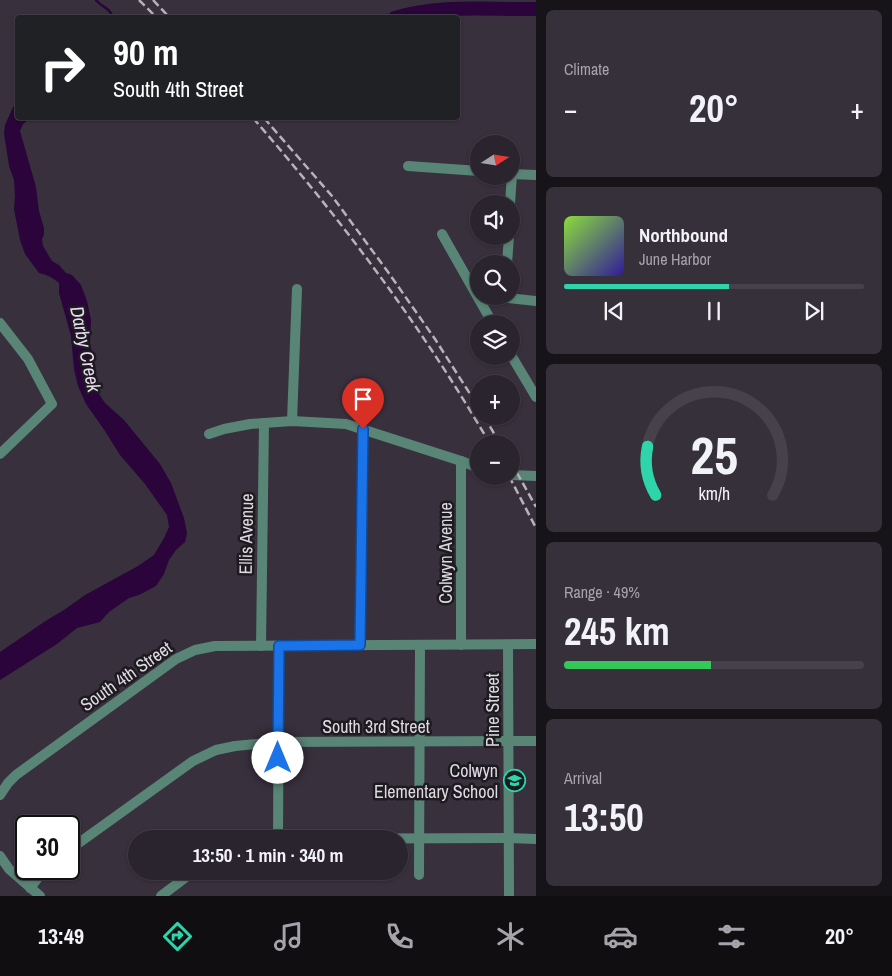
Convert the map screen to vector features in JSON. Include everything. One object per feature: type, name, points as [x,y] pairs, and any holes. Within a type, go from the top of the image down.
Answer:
[{"type":"street","points":[[408,166],[470,170]]},
{"type":"street","points":[[520,174],[536,175]]},
{"type":"street","points":[[442,234],[470,280]]},
{"type":"street","points":[[292,421],[297,289]]},
{"type":"street","points":[[520,299],[536,301]]},
{"type":"street","points":[[0,323],[28,359],[52,404],[0,454]]},
{"type":"street","points":[[517,365],[536,397]]},
{"type":"street","points":[[209,434],[235,426],[264,423],[292,421],[346,424],[470,464]]},
{"type":"street","name":"Ellis Avenue","points":[[261,646],[264,423]]},
{"type":"street","points":[[360,645],[363,429]]},
{"type":"street","name":"Colwyn Avenue","points":[[461,461],[461,645]]},
{"type":"street","points":[[520,475],[536,476]]},
{"type":"street","name":"Pine Street","points":[[508,644],[509,896]]},
{"type":"street","name":"South 4th Street","points":[[0,795],[16,775],[176,659],[195,650],[215,646],[536,644]]},
{"type":"street","points":[[420,645],[420,875]]},
{"type":"street","points":[[278,830],[279,646]]},
{"type":"street","name":"South 3rd Street","points":[[80,842],[193,761],[216,750],[278,742],[536,741]]},
{"type":"street","points":[[408,839],[536,839]]},
{"type":"street","points":[[0,856],[9,869],[40,896]]},
{"type":"street","points":[[30,888],[36,880]]},
{"type":"street","points":[[160,896],[182,880]]},
{"type":"water","points":[[15,106],[15,120],[28,120],[23,124],[20,131],[36,187],[39,211],[44,228],[43,246],[52,261],[59,265],[66,273],[72,275],[81,285],[87,301],[91,320],[90,343],[99,394],[105,403],[124,420],[160,464],[171,483],[184,518],[187,533],[185,542],[169,560],[164,574],[156,586],[129,598],[109,612],[100,622],[77,628],[57,644],[0,680],[0,652],[85,595],[154,555],[169,527],[167,515],[145,484],[120,455],[86,404],[78,386],[74,369],[71,336],[59,293],[59,283],[49,276],[39,273],[25,254],[20,240],[14,209],[14,180],[9,166],[4,133],[5,125]]},
{"type":"waterway","points":[[96,0],[108,9],[112,15]]},
{"type":"waterway","name":"Darby Creek","points":[[408,15],[447,9],[536,9]]},
{"type":"railway","points":[[139,0],[154,15]]},
{"type":"railway","points":[[153,0],[167,15]]},
{"type":"railway","points":[[255,120],[349,235],[409,316],[485,435]]},
{"type":"railway","points":[[266,120],[332,196],[435,339],[470,394]]},
{"type":"railway","points":[[489,425],[495,435]]},
{"type":"railway","points":[[520,478],[536,507]]},
{"type":"railway","points":[[514,485],[536,528]]},
{"type":"place","name":"Colwyn Elementary School","points":[[514,780]]},
{"type":"route","points":[[278,758],[279,646],[360,645],[363,429]]}]
